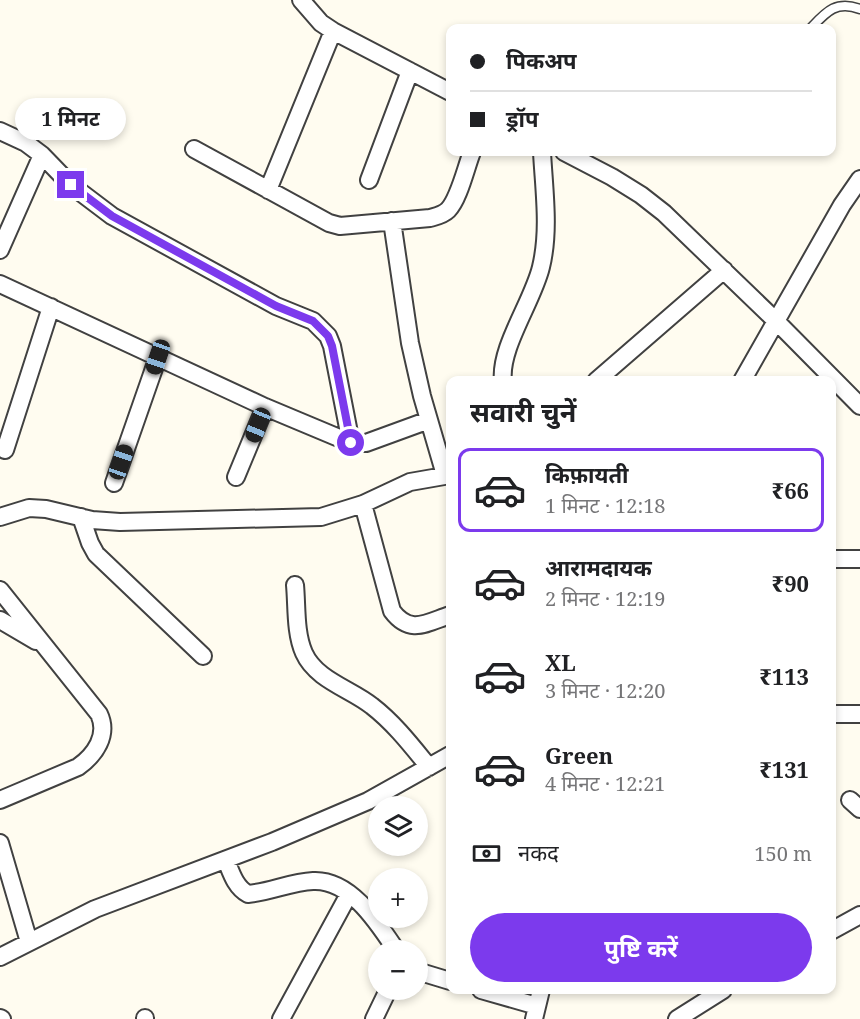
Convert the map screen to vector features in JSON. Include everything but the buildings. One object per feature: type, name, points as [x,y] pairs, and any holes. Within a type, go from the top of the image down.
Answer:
[{"type":"street","points":[[301,0],[321,23],[333,31],[446,90]]},
{"type":"street","points":[[268,190],[333,31]]},
{"type":"street","points":[[369,180],[410,71]]},
{"type":"street","points":[[0,131],[26,143],[42,155],[71,185],[112,216],[276,306],[313,321],[323,329],[332,346],[351,443]]},
{"type":"street","points":[[194,149],[329,223],[340,226],[440,216],[448,210],[454,200],[470,156]]},
{"type":"street","points":[[0,250],[42,155]]},
{"type":"street","points":[[503,376],[505,358],[541,268],[545,229],[542,156]]},
{"type":"street","points":[[571,156],[641,195],[664,213],[830,376]]},
{"type":"street","points":[[745,376],[842,205],[860,179]]},
{"type":"street","points":[[392,221],[410,343],[429,420],[446,472]]},
{"type":"street","points":[[602,376],[724,270]]},
{"type":"street","points":[[0,284],[265,407],[351,443],[366,443],[429,420]]},
{"type":"street","points":[[5,450],[51,307]]},
{"type":"street","points":[[114,483],[158,357]]},
{"type":"street","points":[[836,382],[860,406]]},
{"type":"street","points":[[236,477],[265,407]]},
{"type":"street","points":[[0,517],[29,508],[120,522],[321,517],[363,504],[410,482],[446,475]]},
{"type":"street","points":[[363,504],[392,611],[408,626],[446,616]]},
{"type":"street","points":[[81,517],[96,554],[203,656]]},
{"type":"street","points":[[836,559],[860,559]]},
{"type":"street","points":[[295,585],[300,639],[304,654],[312,666],[322,675],[374,707],[398,729],[429,766]]},
{"type":"street","points":[[0,590],[103,722],[103,733],[93,755],[78,767],[0,800]]},
{"type":"street","points":[[0,620],[45,646]]},
{"type":"street","points":[[836,714],[860,714]]},
{"type":"street","points":[[0,957],[96,909],[225,860],[368,801],[446,757]]},
{"type":"street","points":[[0,843],[29,942]]},
{"type":"street","points":[[225,860],[235,883],[248,894],[311,881],[330,884],[349,894],[366,909],[389,940]]},
{"type":"street","points":[[281,1019],[349,894]]},
{"type":"street","points":[[836,928],[860,915]]},
{"type":"street","points":[[428,974],[446,980]]},
{"type":"street","points":[[496,994],[537,1005]]},
{"type":"street","points":[[677,1019],[717,994]]},
{"type":"street","points":[[374,1019],[383,1000]]},
{"type":"lane","points":[[815,24],[826,11],[838,4],[850,3],[860,9]]},
{"type":"route","points":[[71,185],[112,216],[276,306],[313,321],[323,329],[332,346],[351,443]]}]
